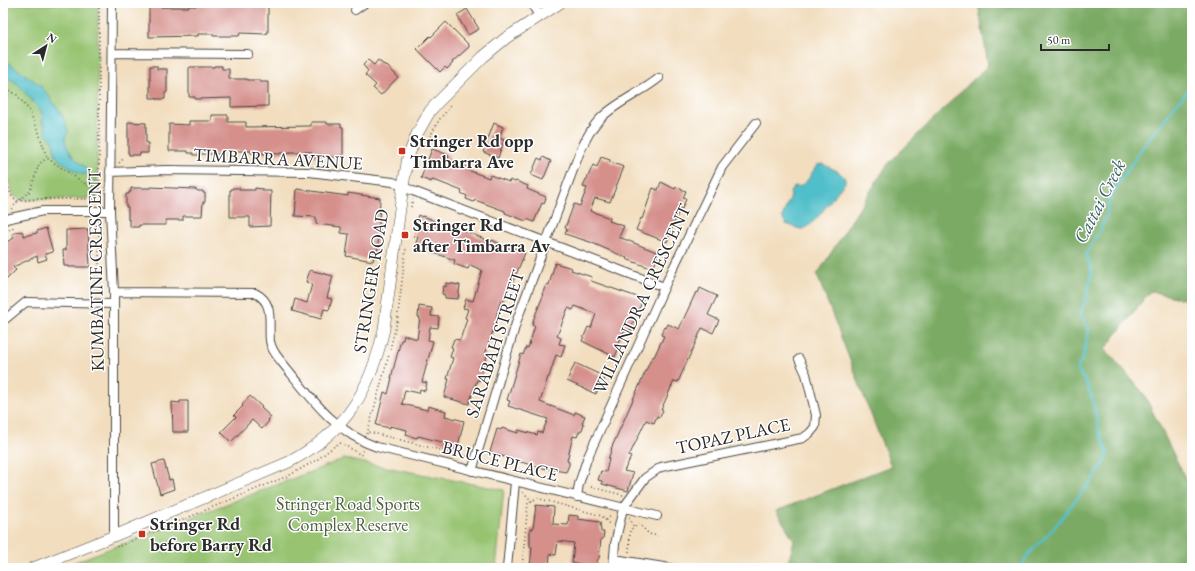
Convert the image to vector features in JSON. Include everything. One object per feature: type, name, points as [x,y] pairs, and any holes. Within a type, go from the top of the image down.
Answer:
[{"type":"street","name":"KUMBATINE CRESCENT","points":[[112,3],[110,211],[114,292],[114,536]]},
{"type":"street","points":[[355,10],[365,3]]},
{"type":"street","points":[[531,3],[540,17]]},
{"type":"street","name":"STRINGER ROAD","points":[[33,568],[114,536],[290,462],[316,446],[339,427],[351,412],[366,386],[380,346],[384,328],[408,157],[417,134],[430,112],[441,98],[494,47],[560,3]]},
{"type":"street","points":[[112,53],[248,54]]},
{"type":"street","name":"SARABAH STREET","points":[[472,471],[517,320],[579,154],[593,127],[602,117],[611,109],[660,78]]},
{"type":"street","name":"WILLANDRA CRESCENT","points":[[577,497],[586,459],[664,287],[722,167],[756,123]]},
{"type":"street","name":"TIMBARRA AVENUE","points":[[110,172],[166,170],[309,172],[393,182],[664,287]]},
{"type":"street","points":[[4,218],[43,211],[110,211]]},
{"type":"street","name":"BRUCE PLACE","points":[[114,292],[255,293],[266,301],[269,308],[270,342],[273,350],[328,418],[339,427],[365,443],[515,482],[657,516]]},
{"type":"street","points":[[3,321],[26,302],[114,304]]},
{"type":"street","name":"TOPAZ PLACE","points":[[623,508],[645,478],[661,467],[803,438],[810,433],[815,427],[816,415],[806,374],[799,359]]},
{"type":"street","points":[[507,568],[515,482]]},
{"type":"street","points":[[623,508],[615,544],[614,564],[628,562],[670,568]]},
{"type":"path","points":[[99,3],[99,268]]},
{"type":"path","points":[[3,86],[17,95],[28,110],[39,133],[47,158],[87,185],[94,188],[110,188]]},
{"type":"path","points":[[421,152],[439,120],[450,107],[441,98]]},
{"type":"path","points":[[4,218],[18,201],[30,191],[39,164],[47,158]]},
{"type":"path","points":[[3,173],[12,197],[18,201],[36,199],[99,199]]},
{"type":"path","points":[[410,212],[413,191]]},
{"type":"path","points":[[91,219],[99,228]]},
{"type":"path","points":[[3,234],[17,226]]},
{"type":"path","points":[[114,536],[117,547],[290,475],[318,459],[340,443],[362,455],[397,322],[406,244]]},
{"type":"path","points":[[368,432],[468,456]]},
{"type":"path","points":[[591,487],[623,495]]},
{"type":"path","points":[[522,568],[528,503],[537,498],[602,516],[610,525]]},
{"type":"path","points":[[628,562],[630,530],[639,524],[649,534],[658,536]]},
{"type":"green space","points":[[978,3],[1192,3],[1192,301],[1150,291],[1105,349],[1144,394],[1192,492],[1192,568],[787,568],[794,540],[776,511],[891,466],[817,275],[887,165],[988,65]]},
{"type":"green space","points":[[3,4],[98,4],[97,198],[20,200],[14,196],[3,167]]},
{"type":"green space","name":"Stringer Road Sports Complex Reserve","points":[[344,459],[504,490],[496,568],[59,568]]},
{"type":"water","points":[[3,59],[41,86],[49,95],[50,99],[62,114],[66,123],[68,132],[65,138],[68,148],[76,159],[87,169],[87,173],[85,175],[79,173],[58,159],[55,153],[53,141],[46,133],[45,126],[42,122],[43,116],[41,111],[17,83],[3,75]]},
{"type":"water","points":[[823,164],[839,172],[845,178],[845,183],[818,217],[807,227],[800,229],[786,224],[782,217],[791,196],[790,192],[795,186],[799,187],[807,181],[817,165]]},
{"type":"building","points":[[149,3],[160,3],[161,7],[189,7],[196,6],[196,4],[209,3],[268,3],[268,33],[240,33],[239,36],[213,36],[213,34],[198,34],[198,36],[149,37]]},
{"type":"building","points":[[467,9],[479,29],[468,35],[457,15]]},
{"type":"building","points":[[446,22],[469,45],[469,47],[452,62],[453,63],[447,69],[445,67],[440,72],[417,49]]},
{"type":"building","points":[[368,60],[374,65],[378,60],[384,65],[385,64],[398,77],[381,95],[373,88],[376,85],[365,75],[368,71],[363,65]]},
{"type":"building","points":[[150,66],[157,66],[157,69],[167,69],[167,92],[165,93],[165,99],[150,98]]},
{"type":"building","points":[[222,66],[222,69],[229,69],[229,79],[260,80],[260,82],[268,82],[268,106],[231,107],[231,98],[195,99],[195,97],[189,97],[189,68]]},
{"type":"building","points":[[212,115],[228,115],[228,122],[246,122],[246,127],[311,126],[311,122],[341,124],[341,127],[343,127],[343,157],[311,157],[311,152],[289,152],[280,154],[251,153],[251,151],[222,151],[222,154],[193,155],[193,153],[188,153],[188,151],[169,151],[169,124],[189,125],[189,121],[212,121]]},
{"type":"building","points":[[128,122],[146,123],[146,143],[148,143],[148,153],[129,155]]},
{"type":"building","points":[[494,123],[503,127],[499,138],[504,140],[498,158],[483,152]]},
{"type":"building","points":[[432,149],[449,155],[448,159],[466,166],[465,169],[489,178],[490,175],[509,182],[510,180],[516,181],[528,186],[527,189],[546,197],[544,204],[542,203],[534,222],[527,219],[526,221],[505,213],[505,211],[475,200],[474,202],[466,199],[467,196],[461,193],[462,191],[439,182],[432,180],[431,182],[421,178]]},
{"type":"building","points":[[543,157],[551,161],[543,180],[531,175],[538,158],[542,160]]},
{"type":"building","points":[[601,157],[624,167],[610,202],[595,198],[590,211],[610,218],[609,221],[624,226],[619,237],[659,253],[653,269],[626,259],[627,258],[590,242],[565,234],[567,229],[565,228],[574,204],[580,206],[587,188],[583,187],[586,179],[593,165],[597,167]]},
{"type":"building","points":[[661,182],[675,189],[676,187],[686,191],[683,198],[686,199],[682,209],[680,208],[667,242],[636,230],[641,218],[642,219],[653,188],[658,190]]},
{"type":"building","points":[[150,187],[195,189],[198,191],[203,191],[203,193],[205,193],[205,202],[203,202],[202,216],[183,216],[183,220],[166,220],[166,225],[139,225],[139,227],[130,227],[130,220],[128,220],[128,207],[126,207],[126,194],[131,192],[131,188]]},
{"type":"building","points":[[232,188],[240,188],[240,190],[255,190],[255,188],[263,189],[263,191],[271,191],[270,226],[250,227],[250,217],[230,217],[230,190],[232,190]]},
{"type":"building","points":[[297,189],[348,196],[348,193],[380,198],[380,225],[377,254],[374,253],[373,261],[346,256],[349,234],[341,233],[341,227],[316,224],[316,217],[295,216]]},
{"type":"building","points":[[418,215],[461,229],[491,242],[492,240],[513,250],[514,248],[525,253],[512,284],[510,284],[504,301],[501,300],[479,381],[477,380],[469,404],[444,397],[453,358],[450,357],[453,348],[451,347],[454,339],[460,340],[467,319],[465,318],[468,309],[463,308],[466,299],[473,301],[482,270],[470,265],[468,269],[454,264],[455,260],[419,248],[420,245],[416,243],[418,237],[414,236]]},
{"type":"building","points":[[46,228],[53,252],[45,254],[47,259],[38,262],[37,256],[13,267],[16,270],[3,283],[3,244],[14,238],[12,234],[19,231],[22,231],[24,236],[37,233],[37,231]]},
{"type":"building","points":[[88,229],[90,267],[64,266],[63,250],[66,250],[66,230]]},
{"type":"building","points":[[555,263],[572,268],[571,270],[592,277],[591,281],[643,299],[630,331],[625,329],[617,346],[619,347],[615,357],[582,341],[588,327],[591,328],[596,314],[575,306],[573,310],[568,308],[557,336],[561,338],[559,344],[565,345],[561,357],[556,355],[540,402],[574,415],[575,412],[585,416],[582,423],[584,424],[582,430],[579,432],[577,437],[573,436],[567,461],[569,462],[569,465],[566,472],[536,467],[490,452],[497,429],[501,430],[502,428],[518,433],[518,430],[537,435],[538,432],[542,433],[548,419],[508,406],[510,401],[507,400],[521,354],[523,355],[526,347],[528,348],[535,326],[532,325],[534,318],[545,287],[547,284],[549,285]]},
{"type":"building","points":[[310,270],[333,276],[327,298],[332,299],[329,310],[324,309],[321,319],[292,311],[295,299],[307,303],[312,284],[306,282]]},
{"type":"building","points":[[446,283],[460,285],[458,299],[445,298],[445,295],[442,294],[443,286],[446,287]]},
{"type":"building","points":[[700,288],[717,296],[708,315],[719,320],[713,333],[702,328],[678,382],[674,381],[661,410],[663,410],[660,417],[657,416],[654,423],[646,420],[629,456],[631,457],[624,471],[633,473],[628,491],[602,484],[602,481],[598,480],[601,471],[606,472],[611,449],[652,357],[654,357],[664,336],[661,335],[665,327],[666,328],[668,324],[679,329],[696,292],[698,293]]},
{"type":"building","points":[[419,306],[432,308],[431,316],[439,317],[438,328],[430,327],[428,340],[433,341],[422,382],[427,383],[425,391],[420,389],[419,393],[405,390],[402,404],[427,410],[428,406],[446,411],[445,416],[464,421],[458,446],[418,436],[417,438],[406,435],[407,430],[390,426],[390,428],[376,425],[384,392],[388,394],[401,340],[403,340],[404,335],[417,339],[420,317],[418,317]]},
{"type":"building","points":[[575,363],[605,377],[602,388],[599,386],[596,394],[567,381]]},
{"type":"building","points":[[250,396],[271,417],[262,429],[252,420],[231,442],[221,432],[236,417],[234,415]]},
{"type":"building","points":[[180,401],[188,401],[188,432],[173,432],[172,402],[180,403]]},
{"type":"building","points":[[164,461],[169,480],[172,479],[174,489],[160,494],[152,464]]},
{"type":"building","points":[[536,505],[554,507],[553,524],[568,525],[569,515],[578,516],[578,519],[600,522],[601,532],[604,532],[603,539],[601,539],[597,566],[572,563],[574,543],[558,541],[556,555],[550,554],[549,568],[530,568],[532,547],[530,547],[530,529],[533,529]]},
{"type":"waterway","name":"Cattai Creek","points":[[1021,568],[1027,556],[1053,529],[1103,466],[1108,453],[1100,434],[1093,402],[1087,385],[1077,369],[1083,357],[1089,329],[1080,315],[1088,292],[1092,271],[1086,254],[1101,228],[1107,214],[1108,204],[1118,184],[1144,145],[1192,85]]},
{"type":"place","name":"Stringer Rd opp Timbarra Ave","points":[[402,151]]},
{"type":"place","name":"Stringer Rd after Timbarra Av","points":[[405,235]]},
{"type":"place","name":"Stringer Rd before Barry Rd","points":[[142,534]]}]
